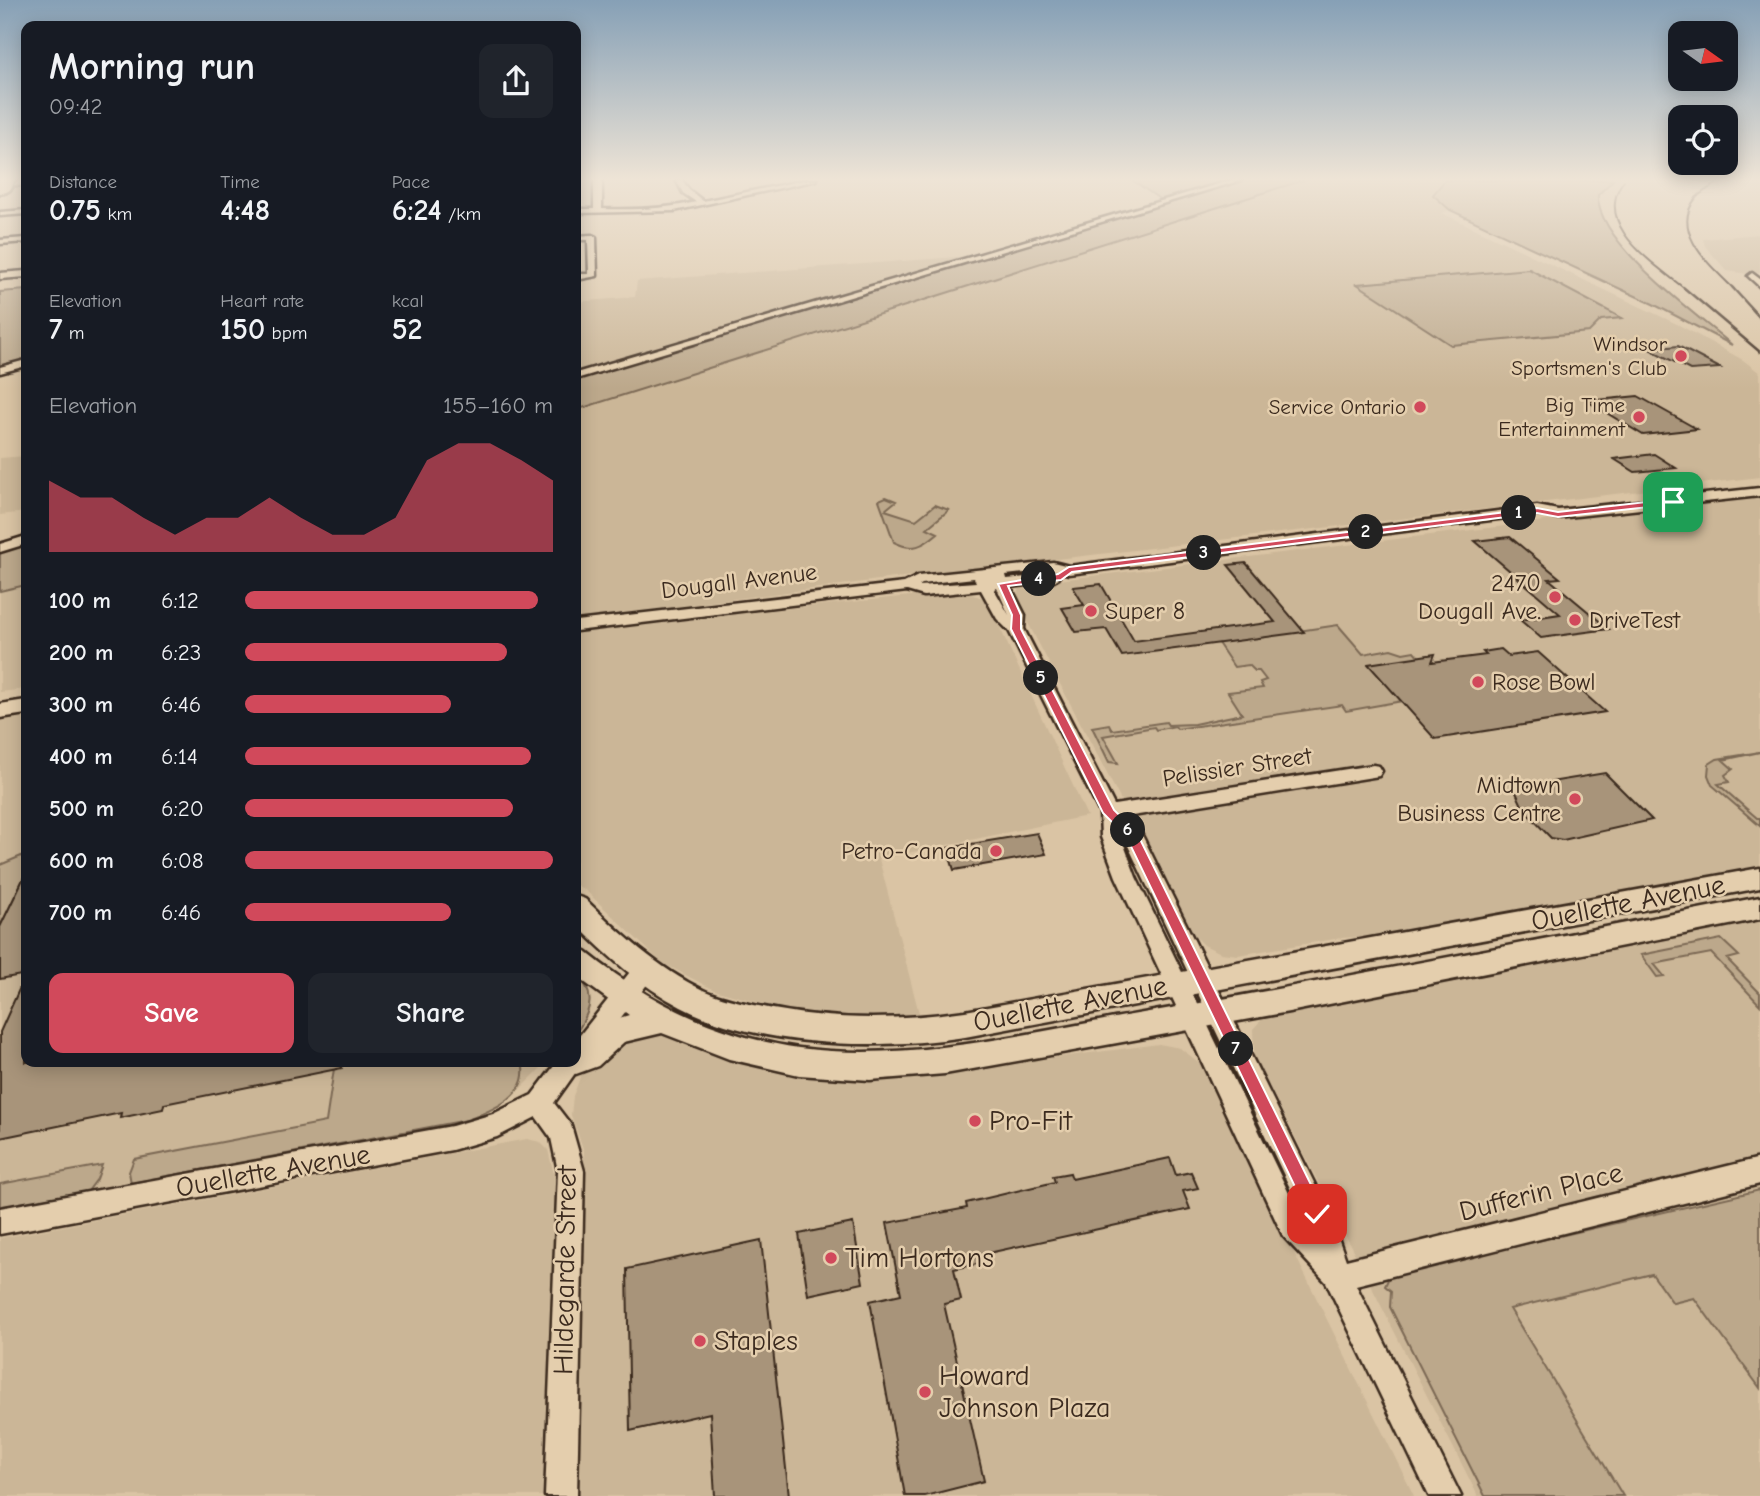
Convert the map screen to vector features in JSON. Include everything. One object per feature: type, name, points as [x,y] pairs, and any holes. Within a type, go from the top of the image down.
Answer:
[{"type":"main road","points":[[0,696],[21,694]]},
{"type":"main road","points":[[0,711],[21,709]]},
{"type":"main road","name":"Ouellette Avenue","points":[[581,912],[645,970],[694,999],[746,1016],[807,1029],[867,1034],[954,1026],[1760,878]]},
{"type":"main road","name":"Ouellette Avenue","points":[[581,964],[622,998],[725,1043],[776,1057],[831,1065],[907,1065],[1206,1015],[1760,908]]},
{"type":"main road","points":[[581,1058],[587,1056],[617,1031],[665,1019]]},
{"type":"street","points":[[581,277],[593,276],[593,250]]},
{"type":"street","points":[[581,375],[1002,250]]},
{"type":"street","points":[[0,276],[21,274]]},
{"type":"street","points":[[1756,276],[1760,284]]},
{"type":"street","points":[[0,370],[21,364]]},
{"type":"street","name":"Dougall Avenue","points":[[1537,510],[1546,505],[1760,482]]},
{"type":"street","name":"Dougall Avenue","points":[[581,625],[908,587],[924,592],[1000,578],[1061,577],[1069,570],[1537,510],[1558,514],[1760,492]]},
{"type":"street","points":[[0,548],[21,542]]},
{"type":"street","points":[[1000,578],[1017,615],[1016,629]]},
{"type":"street","points":[[982,580],[1002,616],[1016,629],[1110,813],[1111,838],[1126,877],[1189,981],[1206,1015],[1292,1227],[1337,1276],[1445,1496]]},
{"type":"street","name":"Pelissier Street","points":[[1110,813],[1373,771]]},
{"type":"street","points":[[581,1051],[645,970]]},
{"type":"street","points":[[540,1103],[568,1067]]},
{"type":"street","name":"Ouellette Avenue","points":[[0,1221],[452,1138],[497,1125],[540,1103]]},
{"type":"street","name":"Hildegarde Street","points":[[540,1103],[562,1133],[571,1171],[561,1496]]},
{"type":"street","name":"Dufferin Place","points":[[1337,1276],[1760,1171]]},
{"type":"shaded area","points":[[1010,250],[1083,250],[581,408],[581,378]]},
{"type":"shaded area","points":[[1083,250],[1520,250],[1679,325],[1743,360],[1760,373],[1760,477],[886,579],[581,619],[581,408]]},
{"type":"shaded area","points":[[1536,250],[1626,250],[1673,296],[1732,345],[1653,304]]},
{"type":"shaded area","points":[[1708,250],[1760,250],[1760,273],[1727,271]]},
{"type":"shaded area","points":[[970,256],[581,372],[581,302],[635,297],[637,281]]},
{"type":"shaded area","points":[[1529,269],[1622,318],[1601,320],[1589,332],[1451,345],[1357,284]]},
{"type":"shaded area","points":[[21,290],[21,362],[0,368],[0,292]]},
{"type":"shaded area","points":[[21,456],[21,513],[0,515],[0,458]]},
{"type":"shaded area","points":[[1760,495],[1760,867],[1729,875],[1393,935],[1341,938],[1238,955],[1221,953],[1204,945],[1189,930],[1017,602],[1020,589],[1042,582]]},
{"type":"shaded area","points":[[886,497],[896,501],[885,510],[916,520],[935,505],[949,510],[927,528],[938,533],[922,544],[907,547],[894,542],[879,500]]},
{"type":"shaded area","points":[[21,546],[21,586],[0,591],[0,552]]},
{"type":"shaded area","points":[[21,586],[21,690],[0,692],[0,591]]},
{"type":"shaded area","points":[[960,591],[983,598],[989,604],[1087,816],[879,859],[920,1017],[859,1019],[792,1012],[714,990],[661,962],[581,888],[581,632]]},
{"type":"shaded area","points":[[1338,625],[1363,654],[1391,649],[1403,653],[1414,651],[1419,657],[1402,701],[1346,711],[1342,705],[1177,729],[1175,726],[1156,730],[1154,727],[1103,736],[1118,763],[1109,762],[1092,727],[1109,724],[1112,730],[1166,722],[1168,725],[1194,724],[1242,714],[1228,692],[1263,688],[1260,682],[1266,680],[1259,671],[1249,665],[1234,667],[1218,643]]},
{"type":"shaded area","points":[[21,715],[21,1067],[542,1067],[514,1095],[493,1109],[467,1120],[0,1207],[0,717]]},
{"type":"shaded area","points":[[1760,752],[1723,760],[1733,769],[1725,775],[1729,782],[1718,784],[1760,818],[1760,826],[1712,785],[1708,775],[1709,764],[1717,759]]},
{"type":"shaded area","points":[[21,856],[21,883],[0,927],[0,865]]},
{"type":"shaded area","points":[[1760,919],[1760,1496],[1478,1496],[1254,1056],[1253,1029],[1264,1017],[1282,1010]]},
{"type":"shaded area","points":[[1721,939],[1739,956],[1727,959],[1760,993],[1760,1005],[1711,953],[1654,964],[1664,976],[1657,977],[1641,955]]},
{"type":"shaded area","points":[[581,979],[587,988],[590,1002],[581,1024]]},
{"type":"shaded area","points":[[655,1030],[952,1071],[1159,1044],[1180,1048],[1201,1064],[1414,1496],[576,1496],[584,1151],[571,1115],[573,1096],[582,1072],[616,1039]]},
{"type":"shaded area","points":[[334,1067],[522,1067],[521,1084],[515,1093],[498,1106],[467,1120],[131,1183],[129,1172],[134,1159],[326,1122]]},
{"type":"shaded area","points":[[527,1139],[540,1142],[548,1150],[556,1183],[558,1215],[546,1496],[0,1496],[0,1238]]},
{"type":"shaded area","points":[[102,1165],[97,1179],[88,1191],[0,1207],[0,1184]]},
{"type":"shaded area","points":[[1760,1190],[1760,1388],[1694,1298],[1673,1303],[1652,1274],[1510,1309],[1623,1496],[1485,1496],[1390,1307],[1391,1291],[1385,1286],[1390,1275]]},
{"type":"building","name":"Windsor Sportsmen's Club","points":[[1678,346],[1720,368],[1690,370],[1649,349]]},
{"type":"building","name":"Big Time Entertainment","points":[[1638,396],[1697,429],[1643,435],[1587,401]]},
{"type":"building","points":[[1654,454],[1676,468],[1635,472],[1614,459]]},
{"type":"building","name":"2470 Dougall Ave.","points":[[1510,537],[1560,578],[1549,579],[1609,629],[1541,638],[1520,620],[1560,614],[1475,541]]},
{"type":"building","name":"Super 8","points":[[1246,563],[1304,632],[1122,656],[1106,629],[1076,632],[1062,608],[1084,605],[1073,587],[1101,584],[1134,641],[1275,622],[1228,565]]},
{"type":"building","name":"Rose Bowl","points":[[1501,649],[1509,656],[1538,652],[1605,712],[1435,739],[1368,664],[1435,654],[1432,662],[1486,655],[1483,652]]},
{"type":"building","name":"Midtown Business Centre","points":[[1605,773],[1652,820],[1563,840],[1551,838],[1524,810],[1514,788]]},
{"type":"building","name":"Petro-Canada","points":[[1037,833],[1046,854],[954,870],[947,848]]},
{"type":"building","points":[[21,883],[21,975],[0,979],[0,927]]},
{"type":"building","points":[[21,985],[21,1067],[342,1068],[164,1104],[163,1109],[120,1118],[121,1113],[0,1138],[0,1032]]},
{"type":"building","name":"Howard Johnson Plaza","points":[[1170,1158],[1176,1175],[1191,1172],[1198,1188],[1183,1191],[1190,1209],[984,1254],[986,1262],[954,1269],[961,1300],[944,1304],[984,1481],[925,1496],[905,1496],[870,1301],[901,1294],[887,1223],[967,1208],[966,1203],[1055,1182],[1053,1176],[1070,1173],[1072,1179]]},
{"type":"building","name":"Tim Hortons","points":[[853,1223],[863,1283],[808,1295],[799,1234]]},
{"type":"building","name":"Staples","points":[[761,1240],[789,1496],[715,1496],[710,1413],[630,1431],[627,1269]]},
{"type":"railway","points":[[1638,250],[1685,289]]},
{"type":"railway","points":[[1698,250],[1732,287]]},
{"type":"railway","points":[[1683,287],[1760,352]]},
{"type":"railway","points":[[1732,287],[1760,318]]},
{"type":"place","name":"Windsor Sportsmen's Club","points":[[1681,356]]},
{"type":"place","name":"Service Ontario","points":[[1420,407]]},
{"type":"place","name":"Big Time Entertainment","points":[[1639,417]]},
{"type":"place","name":"2470 Dougall Ave.","points":[[1555,597]]},
{"type":"place","name":"Super 8","points":[[1091,611]]},
{"type":"place","name":"DriveTest","points":[[1575,620]]},
{"type":"place","name":"Rose Bowl","points":[[1478,682]]},
{"type":"place","name":"Midtown Business Centre","points":[[1575,799]]},
{"type":"place","name":"Petro-Canada","points":[[996,851]]},
{"type":"place","name":"Pro-Fit","points":[[975,1121]]},
{"type":"place","name":"Tim Hortons","points":[[831,1258]]},
{"type":"place","name":"Staples","points":[[700,1341]]},
{"type":"place","name":"Howard Johnson Plaza","points":[[925,1392]]},
{"type":"route","points":[[1317,1214],[1131,833],[1110,813],[1016,629],[1017,615],[1003,584],[1061,577],[1069,570],[1537,510],[1558,514],[1673,502]]}]
